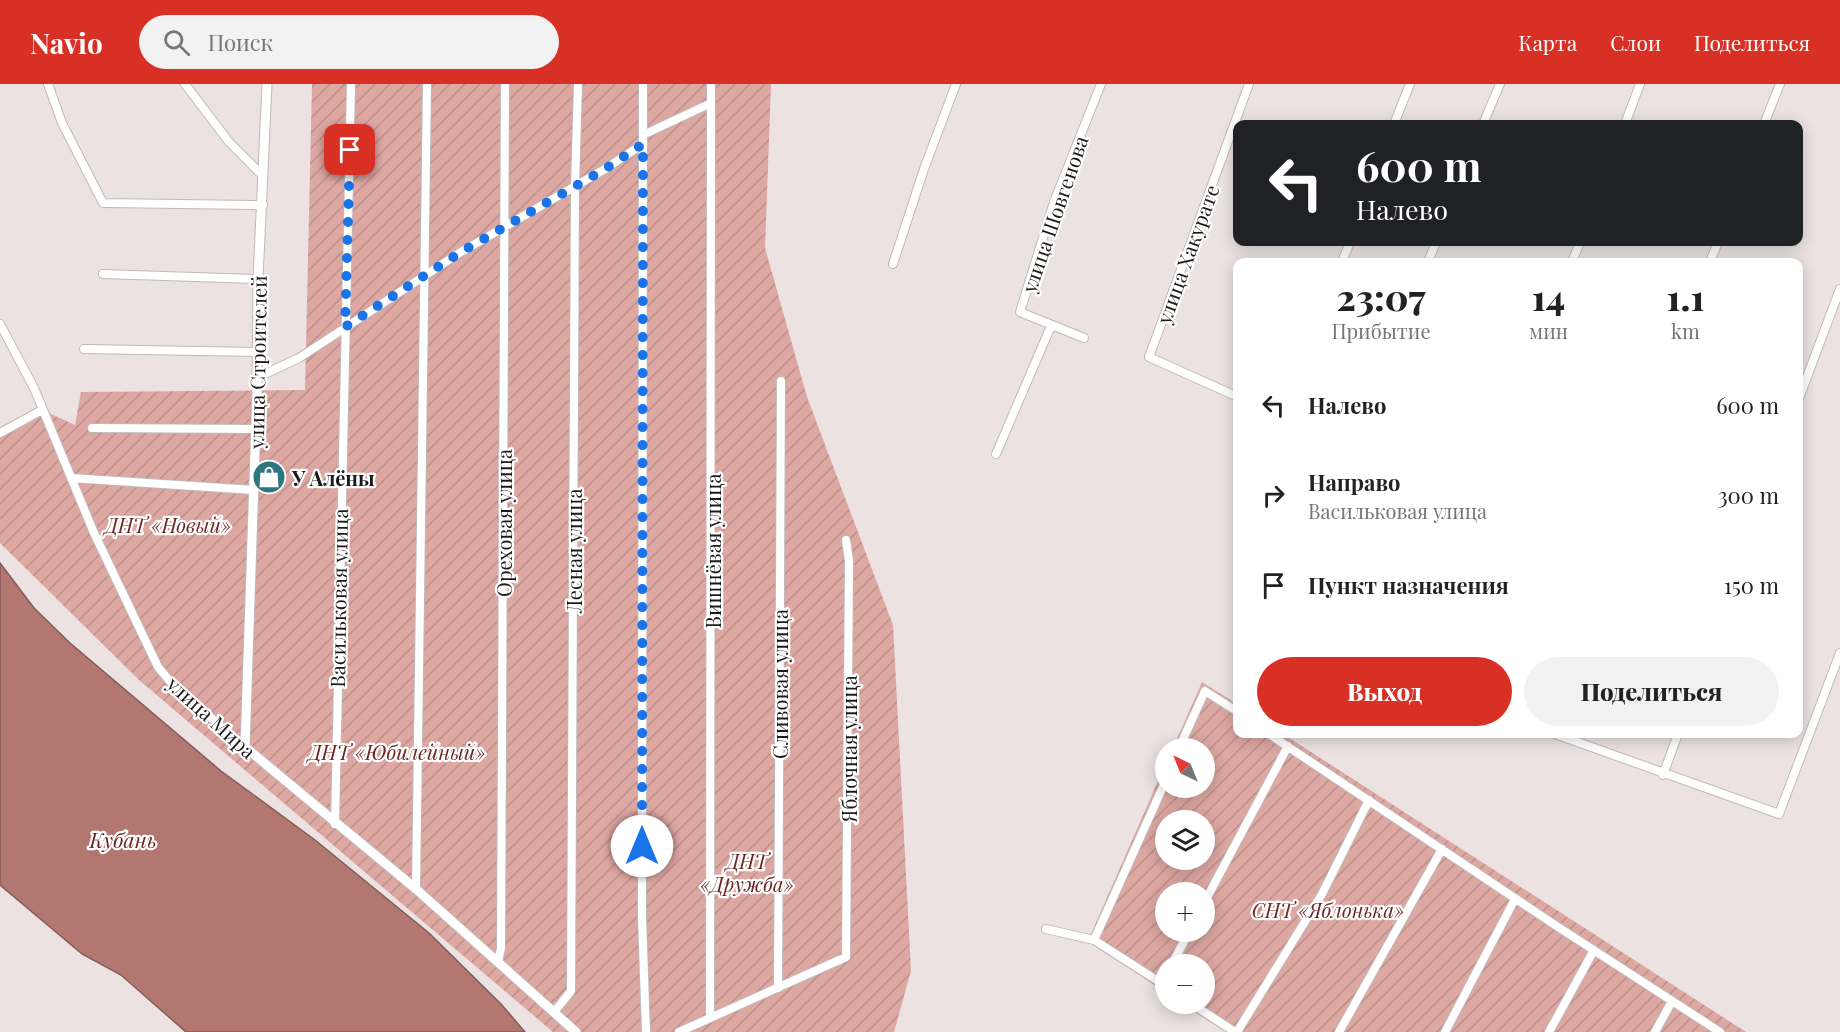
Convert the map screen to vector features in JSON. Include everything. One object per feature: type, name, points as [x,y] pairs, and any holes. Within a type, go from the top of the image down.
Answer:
[{"type":"street","points":[[48,84],[62,123],[103,203],[263,205]]},
{"type":"street","points":[[184,84],[229,142],[263,176]]},
{"type":"street","name":"улица Строителей","points":[[245,747],[256,429],[258,279],[267,84]]},
{"type":"street","name":"Васильковая улица","points":[[335,824],[351,84]]},
{"type":"street","points":[[416,889],[427,84]]},
{"type":"street","name":"Ореховая улица","points":[[498,962],[501,948],[505,84]]},
{"type":"street","name":"Лесная улица","points":[[554,1012],[571,991],[575,186],[578,84]]},
{"type":"street","points":[[643,84],[642,917],[646,1032]]},
{"type":"street","name":"Вишнёвая улица","points":[[710,1017],[711,84]]},
{"type":"street","points":[[893,264],[924,169],[956,84]]},
{"type":"street","name":"улица Шовгенова","points":[[1084,338],[1020,312],[1054,202],[1101,84]]},
{"type":"street","name":"улица Хакурате","points":[[1237,120],[1250,84]]},
{"type":"street","points":[[1396,120],[1410,84]]},
{"type":"street","points":[[1486,120],[1500,84]]},
{"type":"street","points":[[1626,120],[1640,84]]},
{"type":"street","points":[[1766,120],[1780,84]]},
{"type":"street","points":[[256,378],[299,358],[504,227],[605,169],[643,139],[711,103]]},
{"type":"street","name":"улица Хакурате","points":[[1233,130],[1149,357],[1233,395]]},
{"type":"street","points":[[103,274],[258,279]]},
{"type":"street","points":[[1803,387],[1840,289]]},
{"type":"street","name":"улица Мира","points":[[0,324],[34,388],[70,478],[158,667],[181,693],[335,824],[416,889],[576,1032]]},
{"type":"street","points":[[996,454],[1051,326]]},
{"type":"street","points":[[84,349],[257,352]]},
{"type":"street","name":"Сливовая улица","points":[[778,988],[781,381]]},
{"type":"street","points":[[0,433],[42,410]]},
{"type":"street","points":[[92,428],[256,429]]},
{"type":"street","points":[[70,478],[254,490]]},
{"type":"street","name":"Яблочная улица","points":[[778,988],[846,957],[849,573],[846,540]]},
{"type":"street","points":[[1566,738],[1663,775],[1779,814],[1840,652]]},
{"type":"street","points":[[1184,738],[1205,691],[1233,709]]},
{"type":"street","points":[[1275,738],[1515,899],[1720,1032]]},
{"type":"street","points":[[1663,775],[1677,738]]},
{"type":"street","points":[[1215,882],[1288,746]]},
{"type":"street","points":[[1094,940],[1158,798]]},
{"type":"street","points":[[1208,1014],[1236,1032],[1322,894],[1369,800]]},
{"type":"street","points":[[1339,1032],[1442,849]]},
{"type":"street","points":[[1445,1032],[1515,899]]},
{"type":"street","points":[[1046,929],[1094,940],[1155,977]]},
{"type":"street","points":[[1549,1032],[1594,950]]},
{"type":"street","points":[[679,1032],[778,988]]},
{"type":"street","points":[[1655,1032],[1672,1001]]},
{"type":"green space","points":[[312,84],[771,84],[765,248],[807,397],[893,625],[911,971],[894,1032],[553,1032],[139,680],[0,543],[0,438],[36,419],[42,410],[75,425],[81,392],[305,390]]},
{"type":"green space","name":"СНТ «Яблонька»","points":[[1202,682],[1233,701],[1233,738],[1289,738],[1746,1032],[1226,1032],[1198,1014],[1215,1014],[1215,954],[1155,954],[1155,985],[1088,941],[1155,788],[1155,798],[1215,798],[1215,738],[1177,738]]},
{"type":"water","name":"Кубань","points":[[0,563],[34,608],[70,643],[221,771],[315,840],[429,933],[501,1004],[525,1032],[186,1032],[121,975],[82,954],[0,885]]},
{"type":"place","name":"У Алёны","points":[[269,477]]},
{"type":"route","points":[[350,150],[345,327],[426,277],[461,252],[605,169],[643,144],[642,846]]},
{"type":"park label","name":"ДНТ «Новый»","points":[[168,524]]},
{"type":"park label","name":"ДНТ «Юбилейный»","points":[[397,751]]},
{"type":"park label","name":"ДНТ «Дружба»","points":[[747,872]]}]
